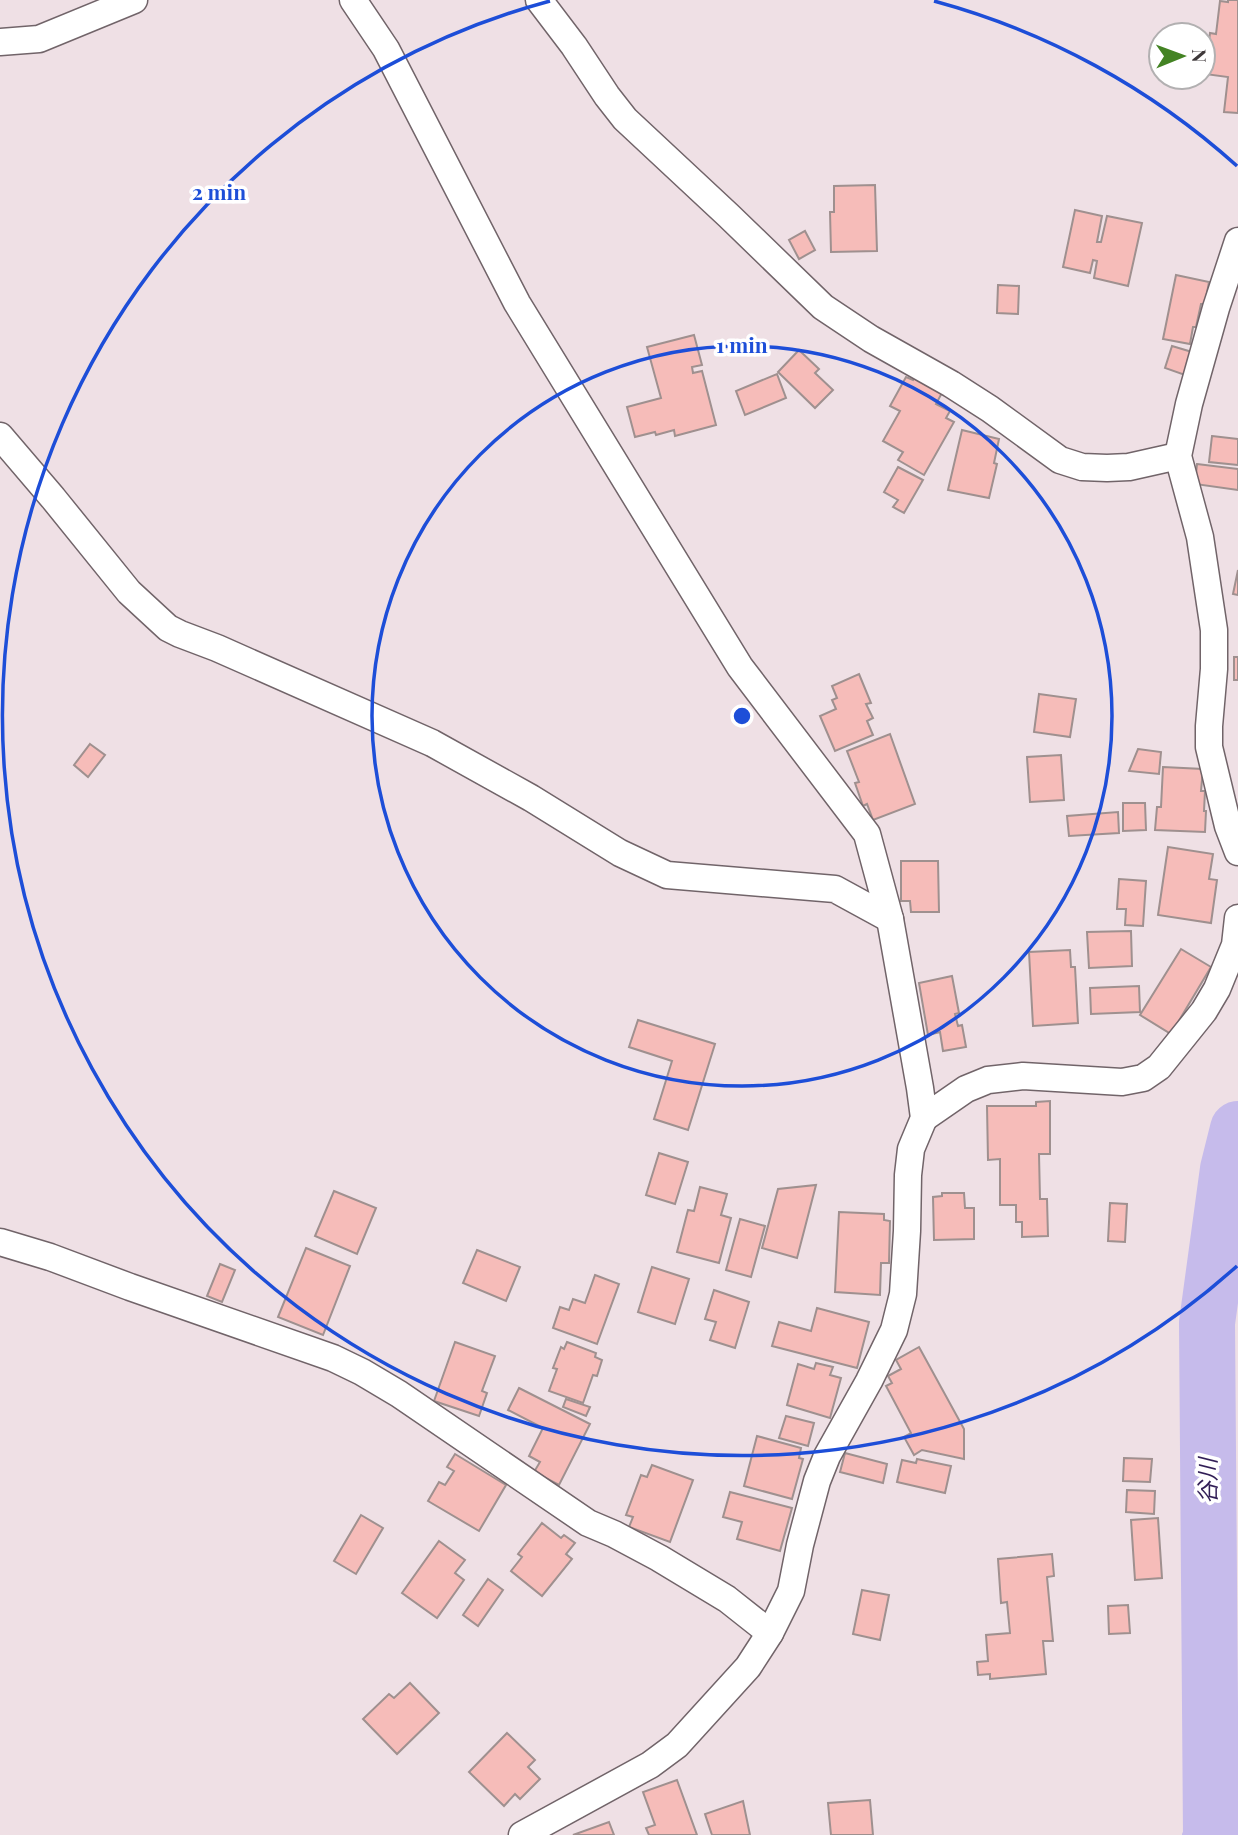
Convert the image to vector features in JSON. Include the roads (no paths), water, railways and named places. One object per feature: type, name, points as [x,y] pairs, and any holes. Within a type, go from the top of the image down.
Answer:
[{"type":"street","points":[[0,42],[39,39],[134,0]]},
{"type":"street","points":[[353,0],[386,49],[517,303],[740,667],[867,834],[890,919],[924,1118],[911,1149],[909,1162],[908,1231],[903,1294],[894,1330],[827,1456],[810,1507],[791,1591],[770,1633],[748,1667],[677,1745],[650,1765],[522,1835]]},
{"type":"street","points":[[539,0],[625,119],[823,307],[871,339],[990,409],[1060,460],[1082,467],[1129,467],[1178,456]]},
{"type":"street","points":[[1238,241],[1189,404],[1178,456],[1200,537],[1214,630],[1209,747],[1228,826],[1238,852]]},
{"type":"street","points":[[0,436],[129,592],[168,628],[432,743],[531,798],[620,853],[667,875],[835,889],[890,919]]},
{"type":"street","points":[[924,1118],[965,1089],[988,1080],[1023,1076],[1122,1082],[1143,1078],[1158,1068],[1204,1011],[1217,989],[1235,945],[1238,918]]},
{"type":"street","points":[[0,1242],[50,1257],[362,1371],[422,1408],[588,1523],[659,1558],[727,1598],[770,1633]]},
{"type":"waterway","name":"谷川","points":[[1211,1835],[1207,1323],[1228,1169],[1238,1129]]},
{"type":"waterway","points":[[1187,1835],[1211,1797]]}]
